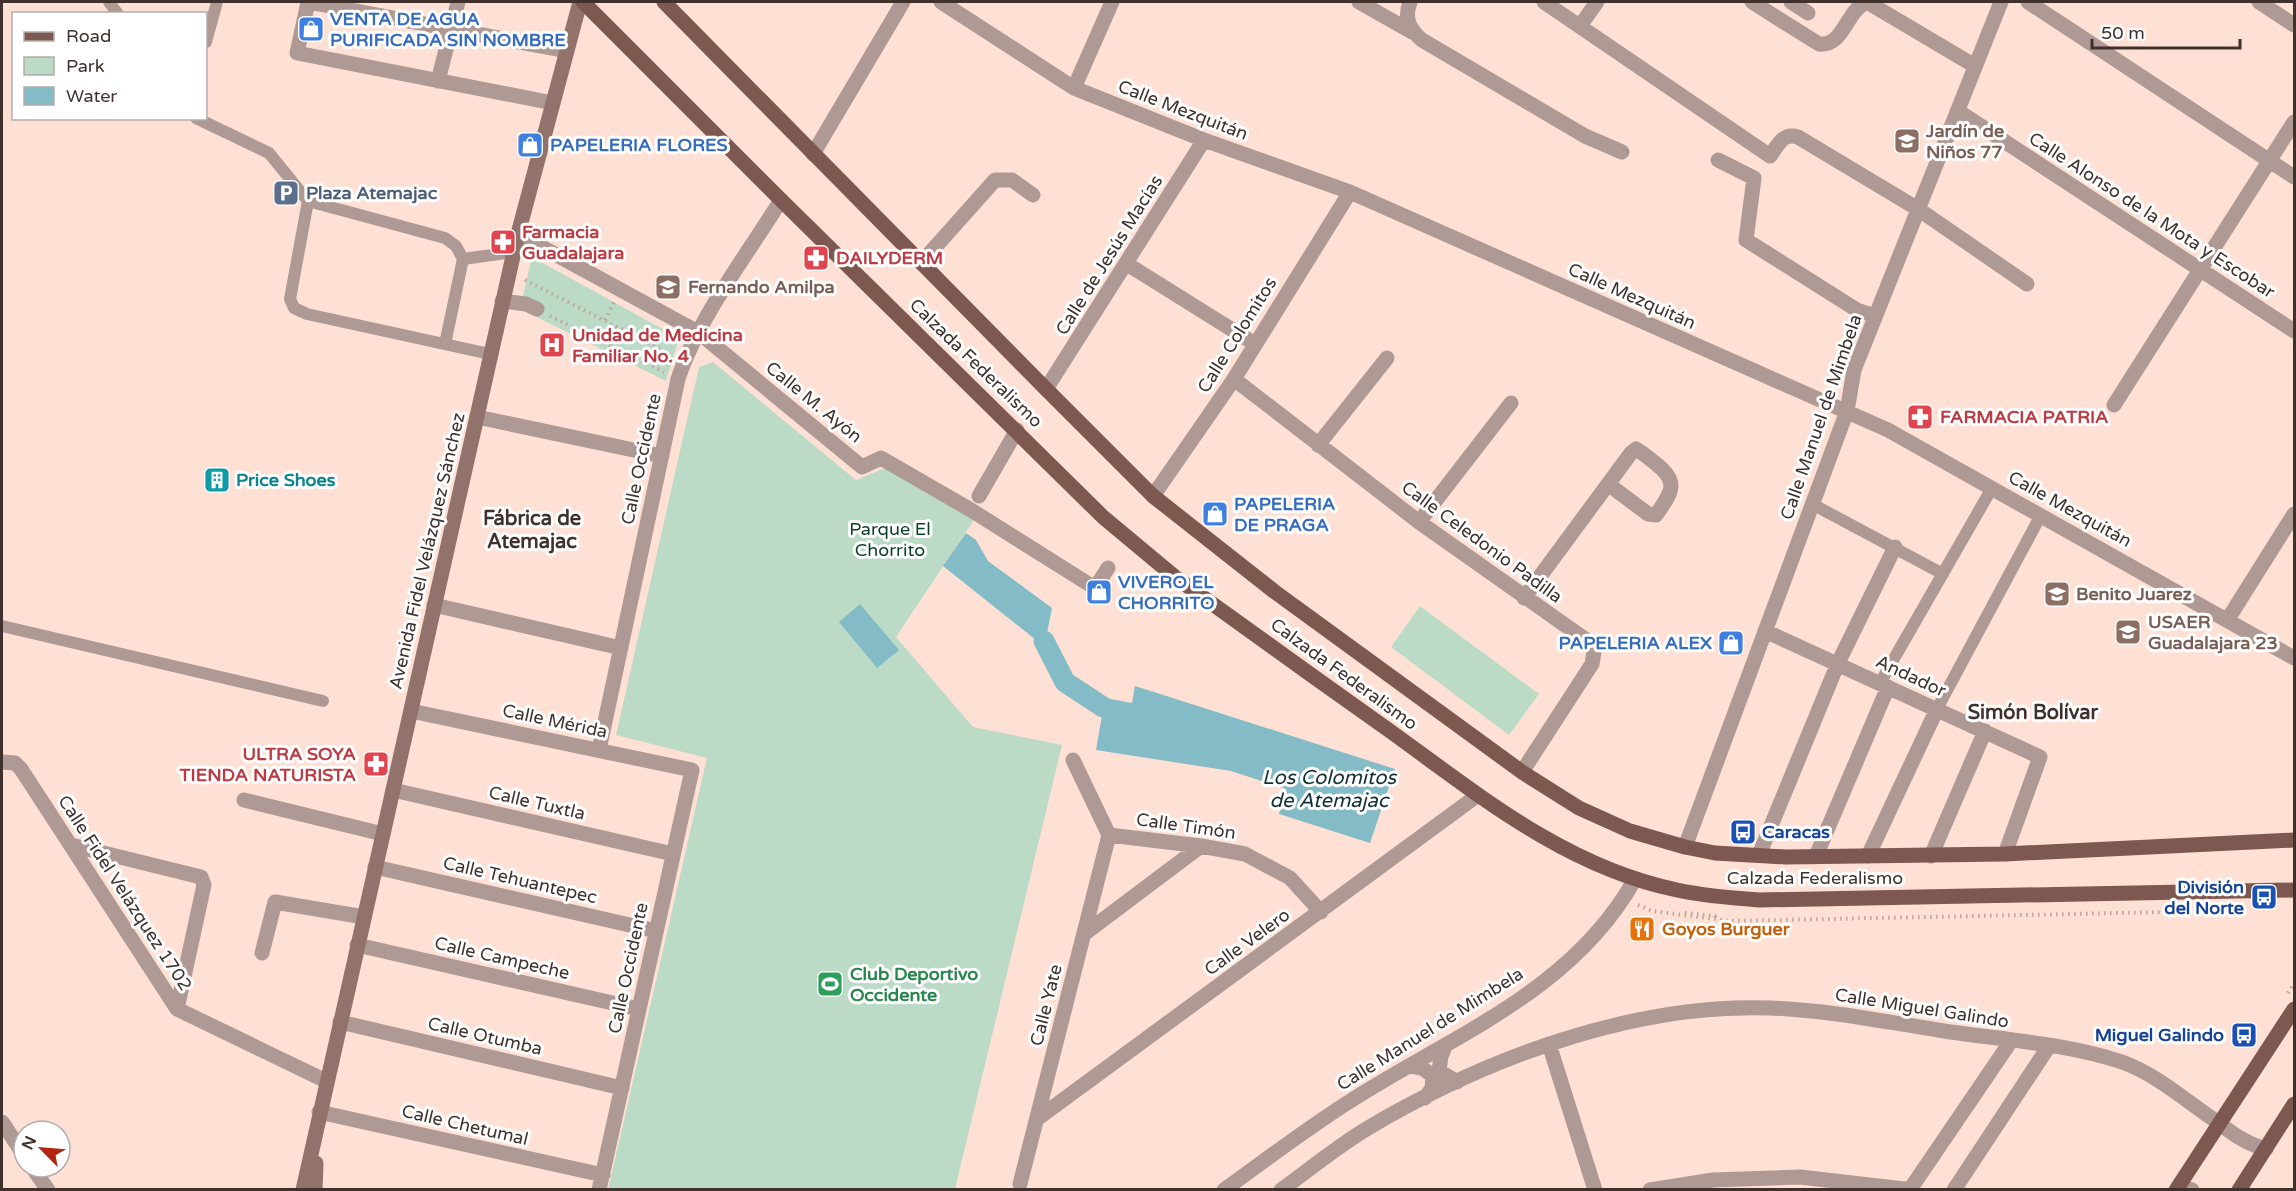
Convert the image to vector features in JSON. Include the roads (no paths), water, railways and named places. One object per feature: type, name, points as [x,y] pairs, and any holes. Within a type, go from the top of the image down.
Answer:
[{"type":"main road","name":"Avenida Fidel Velázquez Sánchez","points":[[303,1190],[502,301],[553,103],[582,2]]},
{"type":"main road","name":"Calzada Federalismo","points":[[582,2],[1103,517],[1176,577],[1507,816],[1569,852],[1635,879],[1701,895],[1759,900],[2295,890]]},
{"type":"main road","name":"Calzada Federalismo","points":[[664,2],[1153,496],[1275,592],[1522,772],[1556,795],[1603,820],[1684,847],[1715,853],[1759,855],[2005,854],[2295,840]]},
{"type":"main road","points":[[2183,1188],[2220,1124],[2295,1010]]},
{"type":"main road","points":[[2239,1190],[2295,1104]]},
{"type":"main road","name":"Avenida Fidel Velázquez Sánchez","points":[[315,1190],[319,1112]]},
{"type":"street","points":[[553,103],[297,53],[308,2],[567,51]]},
{"type":"street","points":[[438,81],[458,2]]},
{"type":"street","points":[[813,154],[903,2]]},
{"type":"street","name":"Calle Mezquitán","points":[[941,2],[1074,88],[1204,140],[1350,192],[1888,430],[2295,658]]},
{"type":"street","points":[[1074,88],[1112,2]]},
{"type":"street","points":[[1359,2],[1585,136],[1622,152]]},
{"type":"street","points":[[1410,2],[1407,10],[1408,23],[1412,32]]},
{"type":"street","points":[[1544,2],[1770,156],[1784,137],[1791,134],[1798,136],[1918,209],[2028,284]]},
{"type":"street","points":[[1580,26],[1598,2]]},
{"type":"street","points":[[1752,2],[1819,44],[1828,45],[1834,42],[1858,5],[1867,2],[1975,66]]},
{"type":"street","points":[[1791,2],[1808,13]]},
{"type":"street","name":"Calle Manuel de Mimbela","points":[[1684,847],[1846,411],[1854,370],[2001,2]]},
{"type":"street","points":[[2028,2],[2295,177]]},
{"type":"street","points":[[2259,2],[2295,25]]},
{"type":"street","name":"Calle Alonso de la Mota y Escobar","points":[[1958,111],[2295,332]]},
{"type":"street","points":[[2114,405],[2295,122]]},
{"type":"street","name":"Calle de Jesús Macías","points":[[1046,389],[1204,140]]},
{"type":"street","points":[[1718,160],[1754,178],[1746,240],[1857,310],[1875,316]]},
{"type":"street","points":[[921,263],[995,180],[1012,180],[1033,195]]},
{"type":"street","name":"Calle Colomitos","points":[[1153,496],[1234,380],[1350,192]]},
{"type":"street","name":"Calle Occidente","points":[[599,750],[678,379],[698,332],[781,200]]},
{"type":"street","name":"Calle M. Ayón","points":[[518,234],[698,332],[862,467],[881,458],[971,510],[1095,588],[1108,568]]},
{"type":"street","points":[[1127,264],[1255,345]]},
{"type":"street","points":[[502,301],[526,304],[537,309]]},
{"type":"street","points":[[1318,445],[1388,358]]},
{"type":"street","name":"Calle Celedonio Padilla","points":[[1234,380],[1419,522],[1589,642],[1594,652],[1592,664],[1522,772]]},
{"type":"street","points":[[1419,522],[1511,403]]},
{"type":"street","points":[[477,417],[662,456]]},
{"type":"street","points":[[979,496],[1017,430]]},
{"type":"street","points":[[1524,598],[1608,484],[1636,449],[1668,473],[1672,486],[1670,496],[1653,516],[1608,484]]},
{"type":"street","points":[[2228,619],[2295,514]]},
{"type":"street","points":[[1759,855],[1838,663],[1895,548]]},
{"type":"street","points":[[434,604],[621,648]]},
{"type":"street","name":"Andador","points":[[1765,631],[2040,757],[2005,854]]},
{"type":"street","points":[[1816,856],[1884,685]]},
{"type":"street","points":[[1868,856],[1937,709]]},
{"type":"street","name":"Calle Mérida","points":[[411,711],[692,770]]},
{"type":"street","points":[[1931,856],[1985,731]]},
{"type":"street","name":"Calle Timón","points":[[1073,760],[1109,835],[1201,846],[1245,854],[1290,878],[1321,912]]},
{"type":"street","name":"Calle Fidel Velázquez 1702","points":[[2,762],[15,763],[21,769],[177,1010],[326,1081]]},
{"type":"street","name":"Calle Occidente","points":[[601,1182],[692,770]]},
{"type":"street","name":"Calle Tuxtla","points":[[393,790],[673,854]]},
{"type":"street","name":"Calle Velero","points":[[1037,1119],[1478,795]]},
{"type":"street","points":[[244,800],[383,834]]},
{"type":"street","name":"Calle Yate","points":[[1020,1184],[1109,835]]},
{"type":"street","points":[[71,845],[201,877],[204,885],[177,1010]]},
{"type":"street","points":[[1084,934],[1201,846]]},
{"type":"street","name":"Calle Tehuantepec","points":[[375,867],[656,931]]},
{"type":"street","name":"Calle Manuel de Mimbela","points":[[1224,1190],[1354,1098],[1516,1004],[1559,970],[1614,912],[1635,879]]},
{"type":"street","points":[[262,952],[275,902],[364,917]]},
{"type":"street","name":"Calle Campeche","points":[[357,945],[639,1009]]},
{"type":"street","name":"Calle Miguel Galindo","points":[[1549,1044],[1614,1025],[1712,1011],[1769,1008],[1829,1014],[2049,1046],[2125,1063],[2146,1073],[2244,1142],[2266,1149]]},
{"type":"street","name":"Calle Otumba","points":[[340,1022],[622,1088]]},
{"type":"street","points":[[1650,1190],[1800,1177],[1912,1189],[2011,1041]]},
{"type":"street","points":[[1281,1190],[1367,1129],[1457,1082],[1549,1044],[1595,1190]]},
{"type":"street","points":[[1446,1045],[1441,1056],[1440,1071],[1457,1082]]},
{"type":"street","points":[[1954,1190],[2049,1046]]},
{"type":"street","points":[[1410,1066],[1422,1068],[1433,1076],[1432,1088],[1425,1098]]},
{"type":"street","name":"Calle Chetumal","points":[[319,1112],[601,1182]]},
{"type":"street","points":[[2,1122],[12,1137]]},
{"type":"lane","points":[[207,38],[217,2]]},
{"type":"lane","points":[[200,120],[269,153],[308,201],[445,238],[456,246],[463,259],[445,344]]},
{"type":"lane","points":[[308,201],[290,299],[294,308],[307,315],[490,354]]},
{"type":"lane","points":[[463,259],[514,252]]},
{"type":"lane","points":[[1884,685],[1943,573],[1992,488]]},
{"type":"lane","points":[[1812,504],[1943,573]]},
{"type":"lane","points":[[1937,709],[2041,515]]},
{"type":"lane","points":[[2,626],[323,701]]},
{"type":"water","points":[[966,533],[976,540],[988,561],[1052,608],[1046,638],[1041,644],[943,566]]},
{"type":"water","points":[[860,604],[899,650],[877,668],[839,622]]},
{"type":"water","name":"Los Colomitos de Atemajac","points":[[1135,686],[1395,769],[1370,843],[1279,814],[1286,789],[1231,771],[1096,750],[1105,698],[1132,703]]},
{"type":"waterway","points":[[1044,641],[1065,682],[1103,707]]},
{"type":"place","name":"VENTA DE AGUA PURIFICADA SIN NOMBRE","points":[[311,29]]},
{"type":"place","name":"Jardín de Niños 77","points":[[1907,141]]},
{"type":"place","name":"PAPELERIA FLORES","points":[[530,145]]},
{"type":"place","name":"Plaza Atemajac","points":[[286,193]]},
{"type":"place","name":"Farmacia Guadalajara","points":[[503,242]]},
{"type":"place","name":"DAILYDERM","points":[[816,258]]},
{"type":"place","name":"Fernando Amilpa","points":[[668,287]]},
{"type":"place","name":"Unidad de Medicina Familiar No. 4","points":[[552,345]]},
{"type":"place","name":"FARMACIA PATRIA","points":[[1920,417]]},
{"type":"place","name":"Price Shoes","points":[[217,480]]},
{"type":"place","name":"PAPELERIA DE PRAGA","points":[[1215,514]]},
{"type":"place","name":"VIVERO EL CHORRITO","points":[[1099,592]]},
{"type":"place","name":"Benito Juarez","points":[[2057,594]]},
{"type":"place","name":"USAER Guadalajara 23","points":[[2128,632]]},
{"type":"place","name":"PAPELERIA ALEX","points":[[1731,643]]},
{"type":"place","name":"ULTRA SOYA TIENDA NATURISTA","points":[[376,764]]},
{"type":"place","name":"Caracas","points":[[1743,832]]},
{"type":"place","name":"División del Norte","points":[[2264,897]]},
{"type":"place","name":"Goyos Burguer","points":[[1642,929]]},
{"type":"place","name":"Club Deportivo Occidente","points":[[830,984]]},
{"type":"place","name":"Miguel Galindo","points":[[2244,1035]]},
{"type":"district","name":"Fábrica de Atemajac","points":[[532,530]]},
{"type":"district","name":"Simón Bolívar","points":[[2033,713]]},
{"type":"park label","name":"Parque El Chorrito","points":[[890,539]]}]
